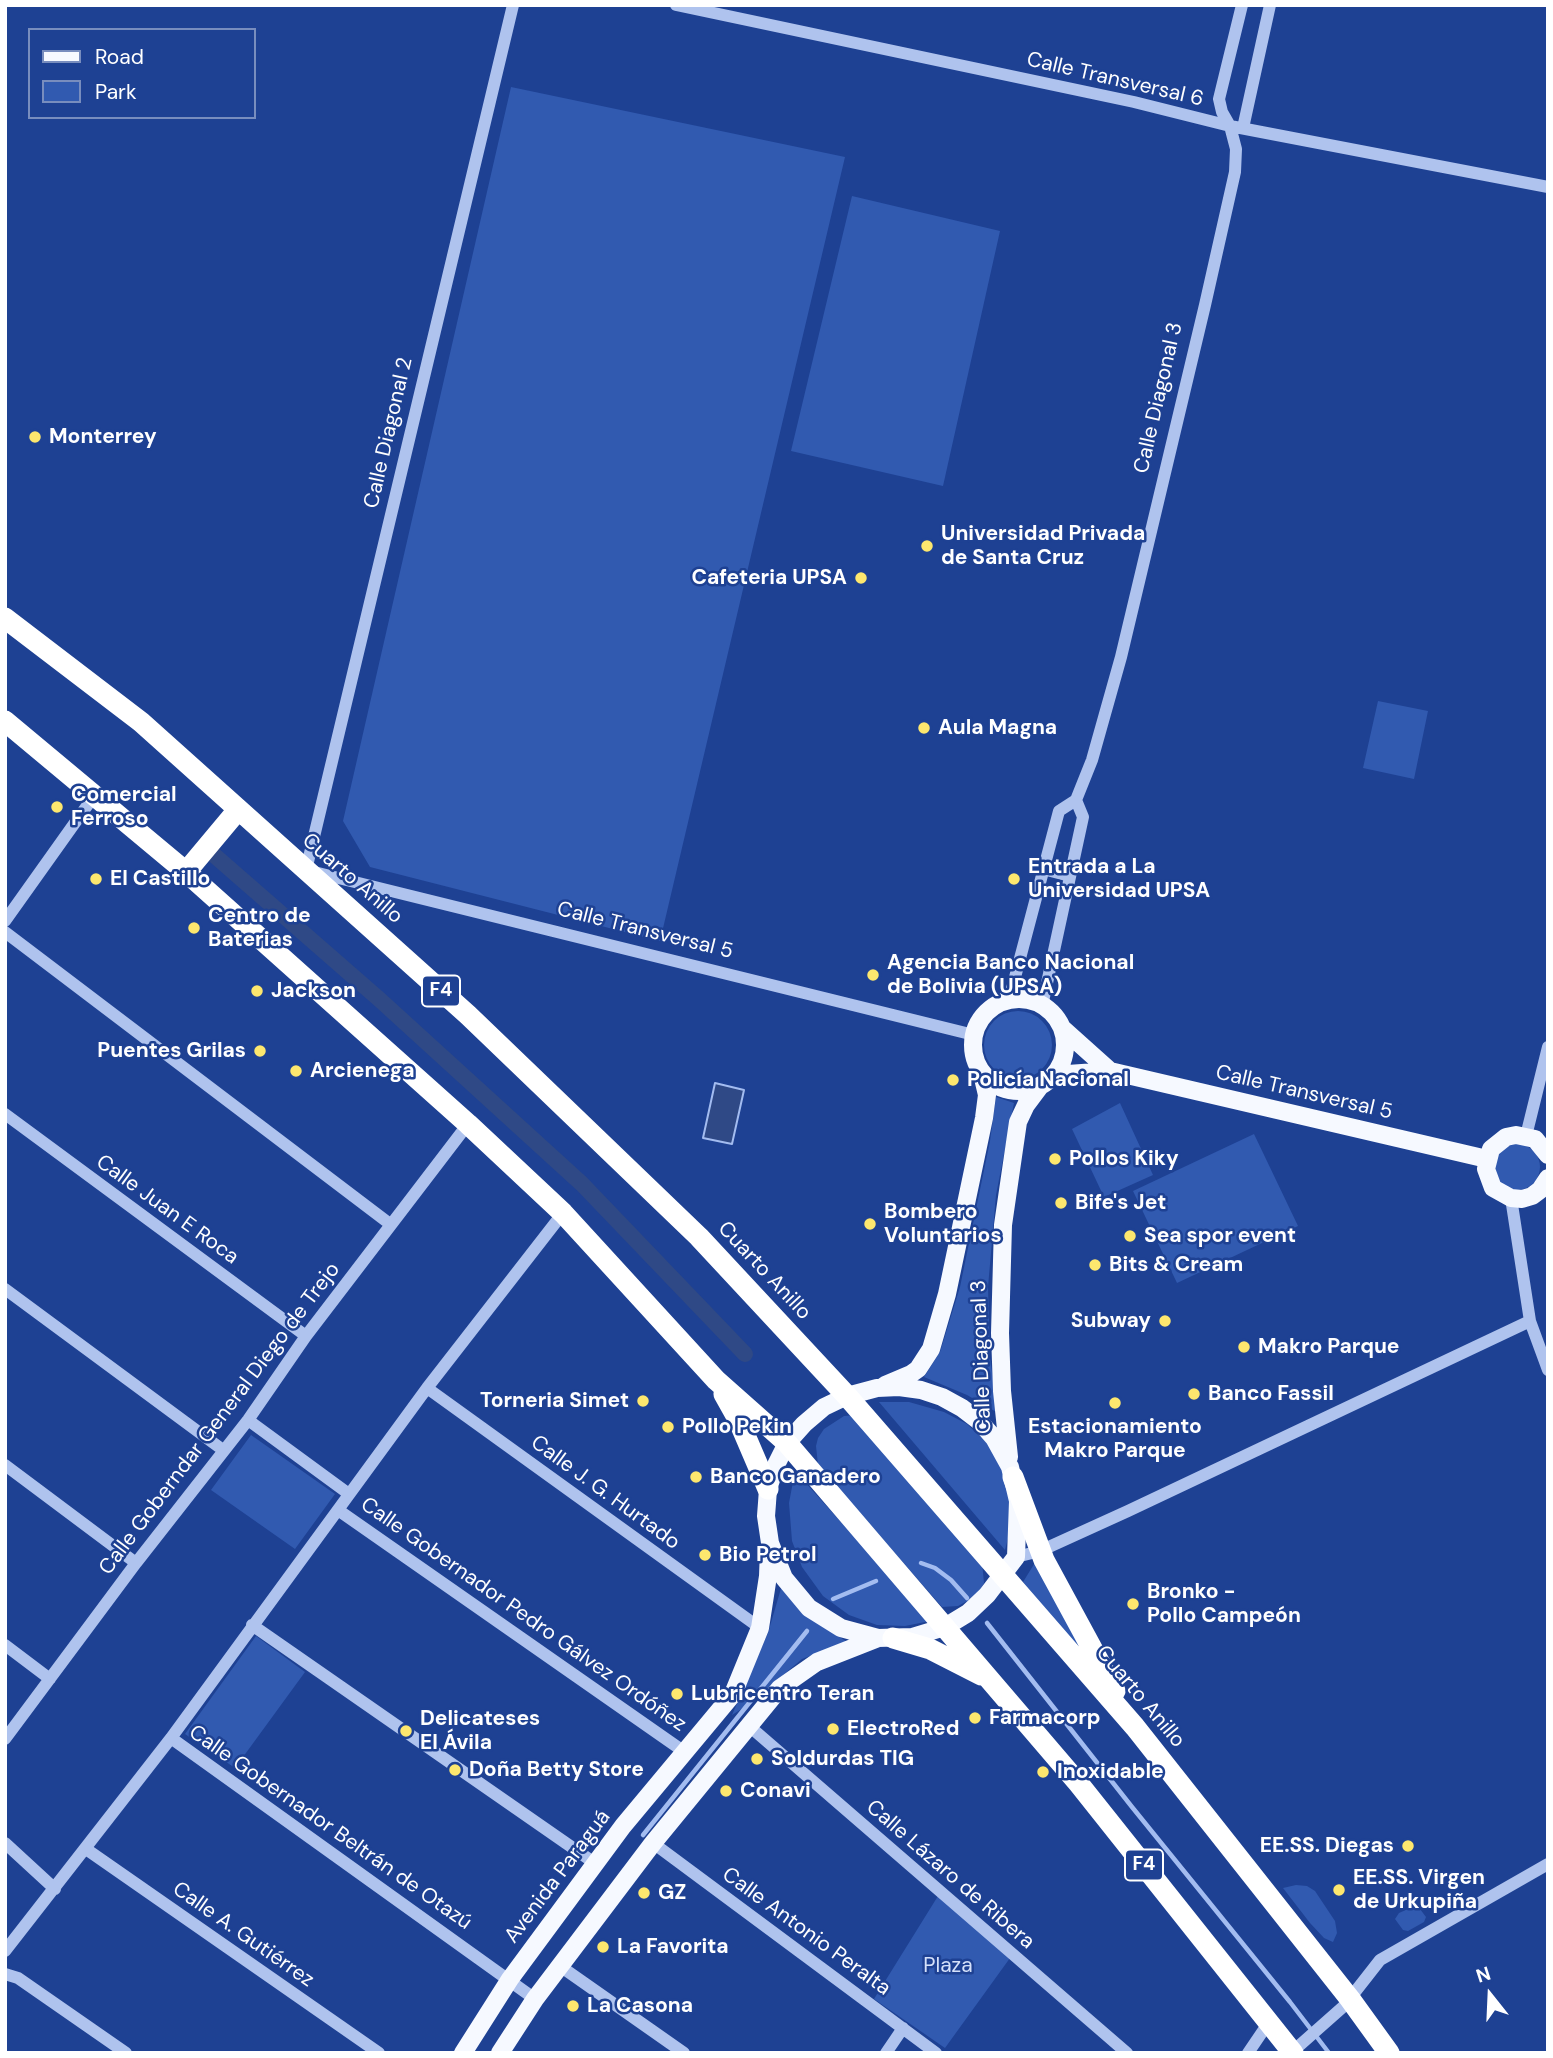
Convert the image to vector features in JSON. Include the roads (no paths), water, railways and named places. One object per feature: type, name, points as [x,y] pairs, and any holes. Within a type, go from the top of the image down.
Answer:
[{"type":"highway","name":"Cuarto Anillo","points":[[5,618],[141,722],[237,811],[468,1014],[708,1247],[1009,1565],[1350,1999],[1389,2053]]},
{"type":"highway","name":"F4","points":[[6,722],[186,872],[468,1124],[563,1213],[716,1380],[787,1443],[1079,1784],[1292,2052]]},
{"type":"highway","points":[[186,872],[237,811]]},
{"type":"highway","points":[[716,1380],[738,1419],[768,1489]]},
{"type":"highway","points":[[1011,1472],[1040,1550],[1135,1727]]},
{"type":"highway","points":[[886,1638],[930,1649],[992,1681]]},
{"type":"main road","points":[[1009,1000],[1026,1000],[1042,1006],[1054,1016],[1062,1028],[1064,1053],[1047,1080],[1026,1091],[1010,1091],[994,1085],[982,1074],[974,1059],[974,1035],[981,1019],[986,1013],[1009,1000]]},
{"type":"main road","name":"Calle Transversal 5","points":[[1062,1028],[1110,1071]]},
{"type":"main road","name":"Calle Transversal 5","points":[[1047,1080],[1110,1071],[1487,1159]]},
{"type":"main road","name":"Calle Diagonal 3","points":[[877,1388],[911,1374],[931,1349],[947,1294],[984,1118],[987,1095],[982,1074]]},
{"type":"main road","name":"Calle Diagonal 3","points":[[1009,1565],[1018,1501],[1011,1472],[1002,1391],[1000,1333],[1003,1225],[1018,1122],[1026,1105],[1047,1080]]},
{"type":"main road","points":[[1548,1155],[1542,1145],[1526,1136],[1506,1137],[1497,1142],[1487,1159],[1488,1179],[1493,1188],[1511,1198],[1532,1196],[1541,1190],[1548,1178]]},
{"type":"main road","points":[[1009,1565],[987,1595],[968,1613],[945,1627],[912,1637],[886,1638],[841,1628],[809,1608],[784,1578],[769,1543],[766,1516],[768,1489],[776,1465],[787,1443],[804,1423],[824,1407],[847,1396],[877,1388],[899,1387],[921,1391],[942,1397],[961,1408],[993,1438],[1011,1472]]},
{"type":"main road","name":"Avenida Paraguá","points":[[463,2053],[510,1979],[623,1826],[733,1694],[760,1628],[768,1576],[769,1543]]},
{"type":"main road","points":[[500,2053],[535,1998],[653,1843],[780,1688],[817,1662],[886,1638]]},
{"type":"street","name":"Calle Diagonal 2","points":[[306,870],[513,5]]},
{"type":"street","name":"Calle Transversal 6","points":[[676,5],[1134,102],[1237,127],[1548,187]]},
{"type":"street","name":"Calle Diagonal 3","points":[[1009,1000],[1059,811],[1076,800],[1092,760],[1121,657],[1235,172],[1237,127],[1222,112],[1219,99],[1242,5]]},
{"type":"street","points":[[1237,127],[1269,5]]},
{"type":"street","points":[[5,921],[94,796]]},
{"type":"street","name":"Calle Diagonal 3","points":[[1042,1006],[1083,817],[1076,800]]},
{"type":"street","points":[[1043,869],[1070,876]]},
{"type":"street","name":"Calle Transversal 5","points":[[306,870],[974,1035]]},
{"type":"street","points":[[5,932],[390,1224]]},
{"type":"street","points":[[1526,1136],[1548,1047]]},
{"type":"street","name":"Calle Juan E Roca","points":[[5,1114],[306,1336]]},
{"type":"street","name":"Calle Goberndar General Diego de Trejo","points":[[5,1739],[136,1563],[248,1420],[306,1336],[468,1124]]},
{"type":"street","points":[[1511,1198],[1530,1321],[1548,1370]]},
{"type":"street","points":[[5,1951],[171,1738],[427,1388],[563,1213]]},
{"type":"street","points":[[5,1289],[223,1450]]},
{"type":"street","points":[[1009,1565],[1185,1485],[1530,1321]]},
{"type":"street","name":"Calle J. G. Hurtado","points":[[427,1388],[760,1628]]},
{"type":"street","name":"Calle Gobernador Pedro Gálvez Ordóñez","points":[[248,1420],[349,1494]]},
{"type":"street","points":[[5,1465],[136,1563]]},
{"type":"street","name":"Calle Gobernador Pedro Gálvez Ordóñez","points":[[338,1510],[686,1753]]},
{"type":"street","points":[[252,1625],[596,1864]]},
{"type":"street","points":[[5,1646],[50,1679]]},
{"type":"street","name":"Calle Lázaro de Ribera","points":[[748,1725],[1127,2053]]},
{"type":"street","name":"Calle Gobernador Beltrán de Otazú","points":[[171,1738],[535,1998]]},
{"type":"street","points":[[5,1843],[55,1889]]},
{"type":"street","name":"Calle Antonio Peralta","points":[[653,1843],[936,2053]]},
{"type":"street","name":"Calle A. Gutiérrez","points":[[86,1849],[379,2053]]},
{"type":"street","points":[[1292,2052],[1350,1999],[1380,1960],[1548,1864]]},
{"type":"street","points":[[561,1966],[684,2053]]},
{"type":"street","points":[[5,1974],[18,1978],[126,2053]]},
{"type":"street","points":[[1248,2053],[1269,2022]]},
{"type":"street","points":[[886,2053],[903,2028]]},
{"type":"waterway","points":[[214,855],[379,999],[582,1184],[745,1354]]},
{"type":"waterway","points":[[921,1563],[935,1568],[951,1580],[967,1598]]},
{"type":"waterway","points":[[833,1599],[876,1581]]},
{"type":"waterway","points":[[987,1623],[1329,2053]]},
{"type":"waterway","points":[[643,1835],[807,1631]]},
{"type":"place","name":"Monterrey","points":[[35,437]]},
{"type":"place","name":"Universidad Privada de Santa Cruz","points":[[927,546]]},
{"type":"place","name":"Cafeteria UPSA","points":[[861,578]]},
{"type":"place","name":"Aula Magna","points":[[924,728]]},
{"type":"place","name":"Comercial Ferroso","points":[[57,807]]},
{"type":"place","name":"El Castillo","points":[[96,879]]},
{"type":"place","name":"Entrada a La Universidad UPSA","points":[[1014,879]]},
{"type":"place","name":"Centro de Baterias","points":[[194,928]]},
{"type":"place","name":"Agencia Banco Nacional de Bolivia (UPSA)","points":[[873,975]]},
{"type":"place","name":"Jackson","points":[[257,991]]},
{"type":"place","name":"Puentes Grilas","points":[[260,1051]]},
{"type":"place","name":"Arcienega","points":[[296,1071]]},
{"type":"place","name":"Policía Nacional","points":[[953,1080]]},
{"type":"place","name":"Pollos Kiky","points":[[1055,1159]]},
{"type":"place","name":"Bife's Jet","points":[[1061,1203]]},
{"type":"place","name":"Bombero Voluntarios","points":[[870,1224]]},
{"type":"place","name":"Sea spor event","points":[[1130,1236]]},
{"type":"place","name":"Bits & Cream","points":[[1095,1265]]},
{"type":"place","name":"Subway","points":[[1165,1321]]},
{"type":"place","name":"Makro Parque","points":[[1244,1347]]},
{"type":"place","name":"Banco Fassil","points":[[1194,1394]]},
{"type":"place","name":"Torneria Simet","points":[[643,1401]]},
{"type":"place","name":"Estacionamiento Makro Parque","points":[[1115,1403]]},
{"type":"place","name":"Pollo Pekin","points":[[668,1427]]},
{"type":"place","name":"Banco Ganadero","points":[[696,1477]]},
{"type":"place","name":"Bio Petrol","points":[[705,1555]]},
{"type":"place","name":"Bronko - Pollo Campeón","points":[[1133,1604]]},
{"type":"place","name":"Lubricentro Teran","points":[[677,1694]]},
{"type":"place","name":"Farmacorp","points":[[975,1718]]},
{"type":"place","name":"ElectroRed","points":[[833,1729]]},
{"type":"place","name":"Delicateses El Ávila","points":[[406,1731]]},
{"type":"place","name":"Soldurdas TIG","points":[[757,1759]]},
{"type":"place","name":"Doña Betty Store","points":[[455,1770]]},
{"type":"place","name":"Inoxidable","points":[[1043,1772]]},
{"type":"place","name":"Conavi","points":[[726,1791]]},
{"type":"place","name":"EE.SS. Diegas","points":[[1408,1846]]},
{"type":"place","name":"EE.SS. Virgen de Urkupiña","points":[[1339,1890]]},
{"type":"place","name":"GZ","points":[[644,1893]]},
{"type":"place","name":"La Favorita","points":[[603,1947]]},
{"type":"place","name":"La Casona","points":[[573,2006]]},
{"type":"park label","name":"Plaza","points":[[948,1966]]}]
